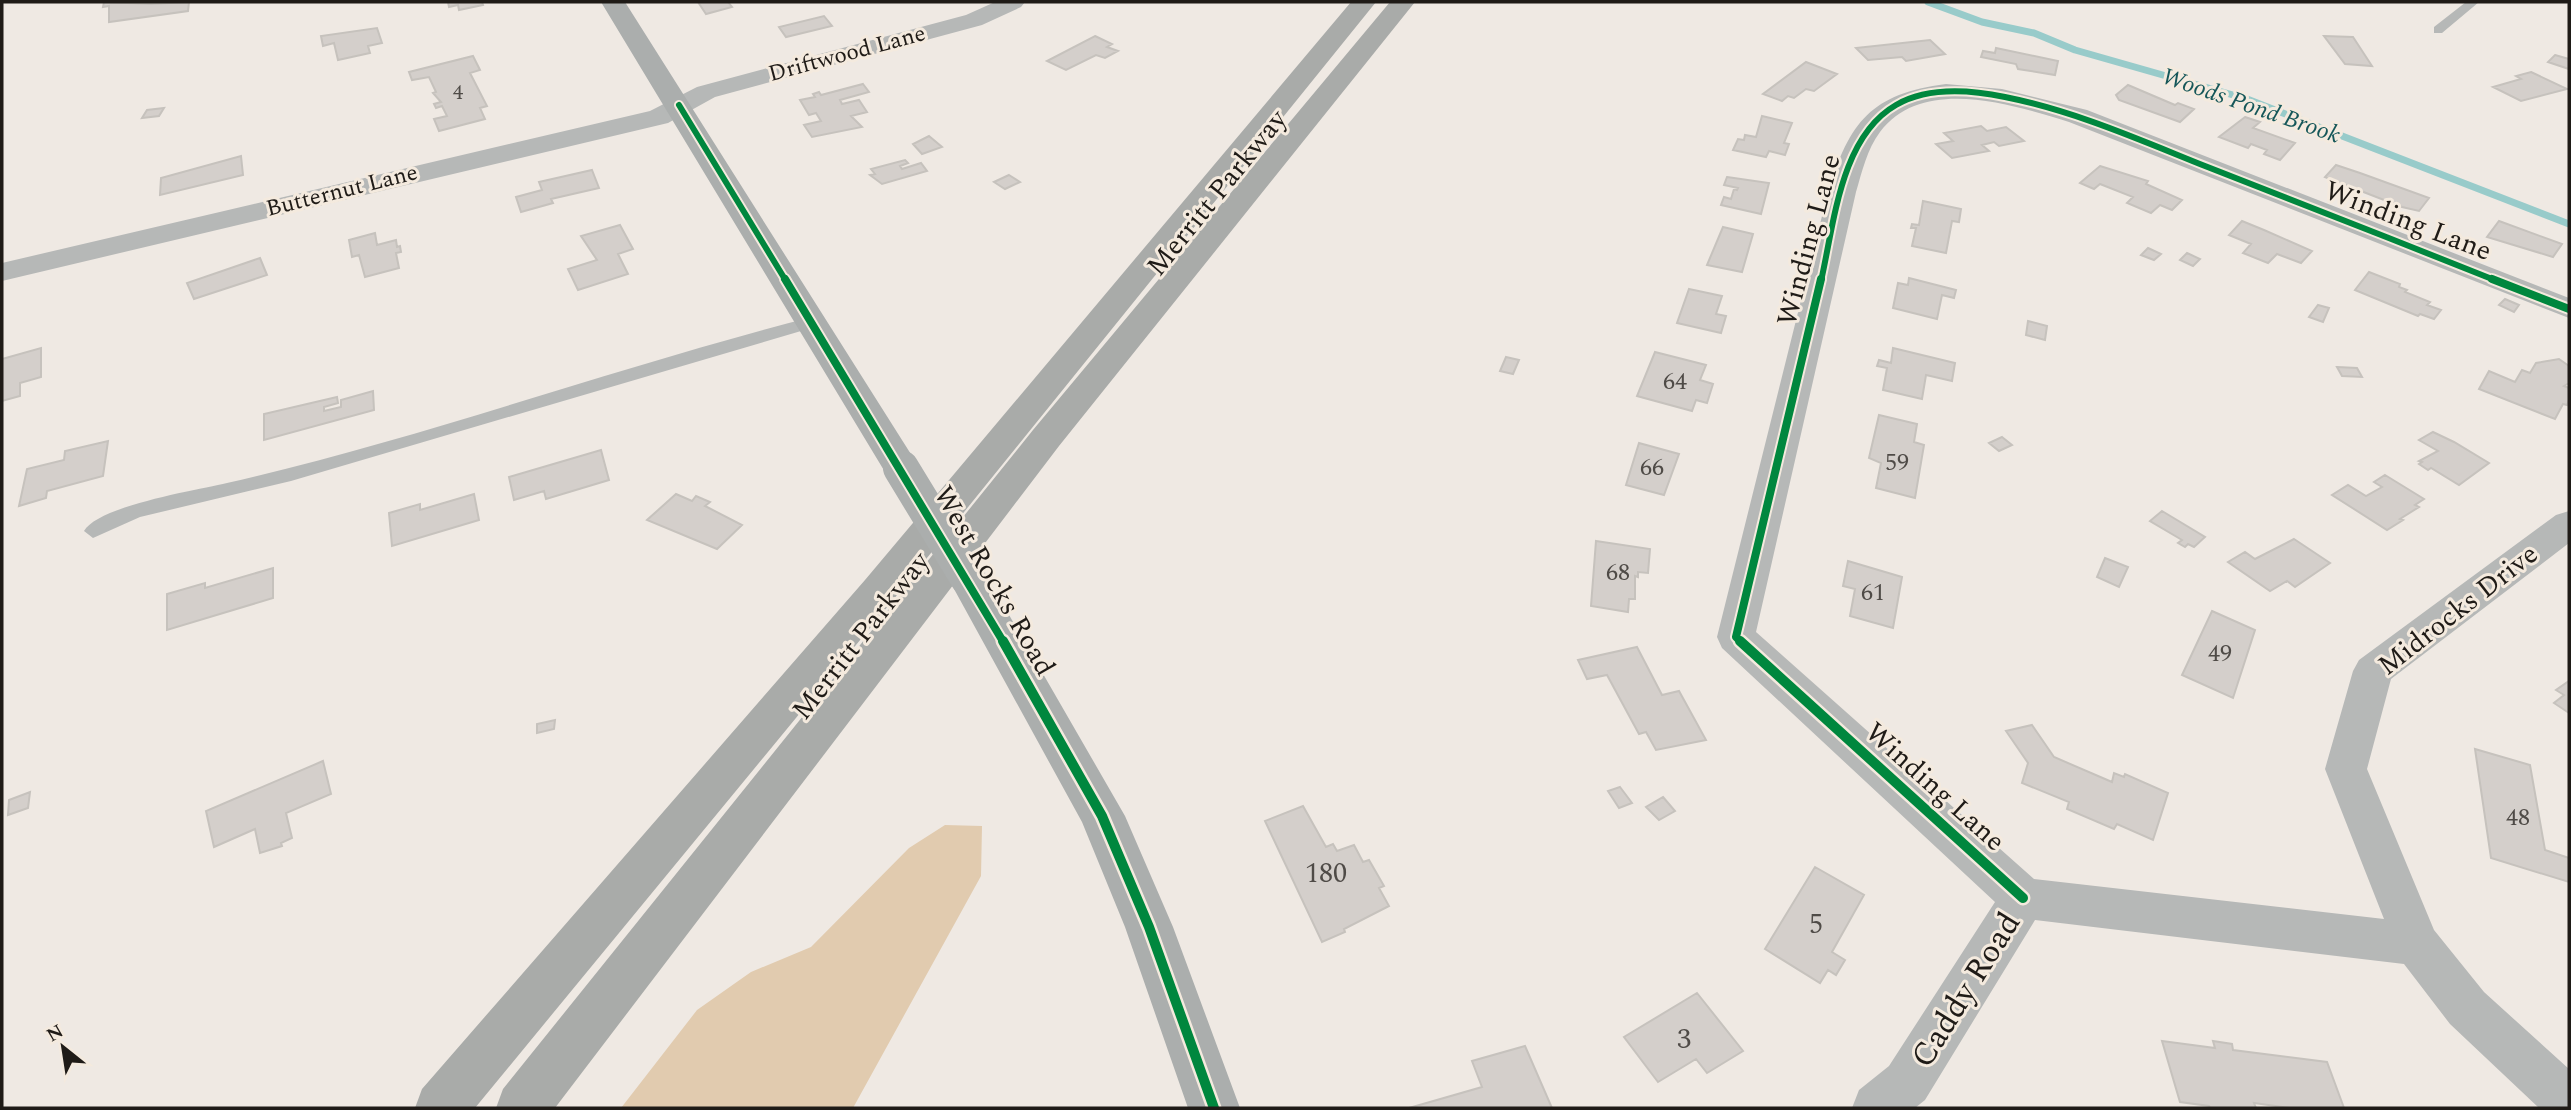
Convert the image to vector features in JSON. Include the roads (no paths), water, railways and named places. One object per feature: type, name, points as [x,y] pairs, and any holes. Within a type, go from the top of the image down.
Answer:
[{"type":"highway","name":"Merritt Parkway","points":[[442,1108],[879,590],[1364,2]]},
{"type":"highway","name":"Merritt Parkway","points":[[522,1108],[1046,438],[1403,2]]},
{"type":"main road","name":"West Rocks Road","points":[[614,2],[638,46],[679,105],[968,578],[1102,817],[1149,927],[1214,1108]]},
{"type":"street","name":"Driftwood Lane","points":[[679,105],[706,92],[974,20],[1013,2]]},
{"type":"street","name":"Winding Lane","points":[[2024,898],[1736,637],[1842,192],[1852,156],[1878,118],[1905,102],[1942,93],[1969,92],[2028,101],[2078,116],[2569,309]]},
{"type":"street","name":"Butternut Lane","points":[[2,272],[659,117],[679,105]]},
{"type":"street","name":"Midrocks Drive","points":[[2569,524],[2373,671],[2346,769],[2417,944],[2467,1008],[2569,1102]]},
{"type":"street","points":[[2024,898],[2417,944]]},
{"type":"street","name":"Caddy Road","points":[[1877,1108],[1908,1083],[2024,898]]},
{"type":"lane","points":[[2438,30],[2473,2]]},
{"type":"lane","points":[[93,530],[136,511],[291,475],[812,322]]},
{"type":"waterway","name":"Woods Pond Brook","points":[[1928,2],[1982,22],[2034,33],[2075,50],[2247,99],[2569,224]]}]
